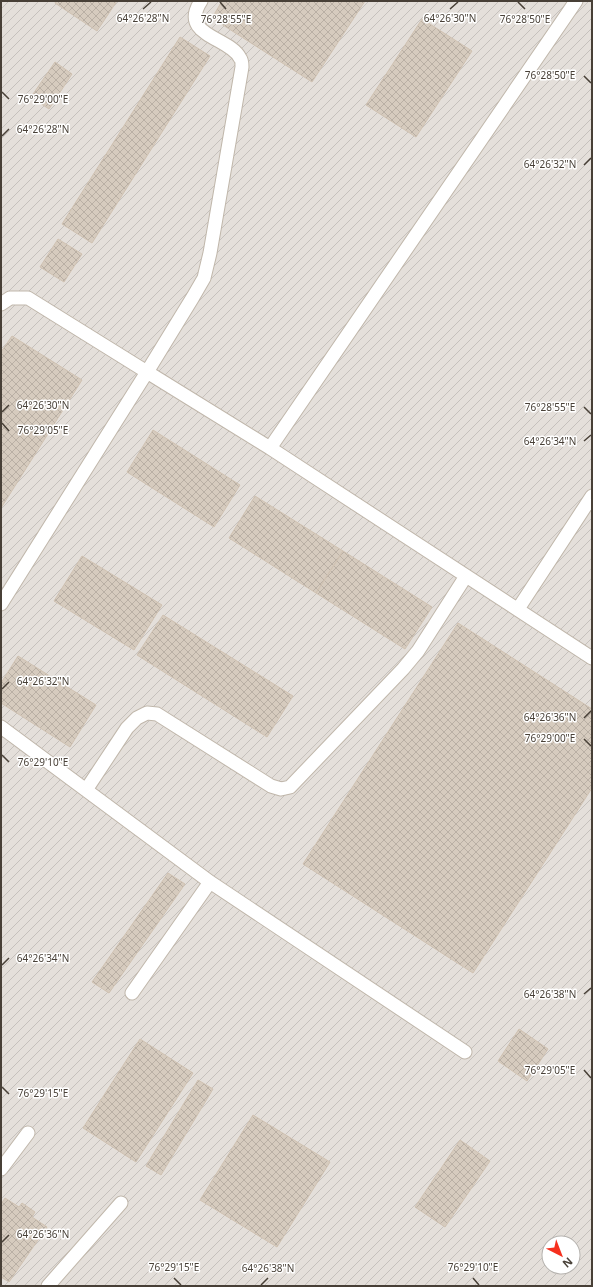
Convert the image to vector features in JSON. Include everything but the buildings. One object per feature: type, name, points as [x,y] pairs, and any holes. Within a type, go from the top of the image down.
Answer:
[{"type":"lane","points":[[1,604],[147,372],[204,278],[210,253],[242,67],[240,58],[235,52],[200,29],[196,19],[197,7],[201,1]]},
{"type":"lane","points":[[270,448],[576,1]]},
{"type":"lane","points":[[1,304],[10,298],[28,298],[270,448],[592,658]]},
{"type":"lane","points":[[518,609],[592,496]]},
{"type":"lane","points":[[86,790],[127,728],[137,718],[147,713],[157,714],[271,786],[281,789],[290,787],[403,669],[418,651],[466,576]]},
{"type":"lane","points":[[1,727],[210,882],[465,1052]]},
{"type":"lane","points":[[132,993],[210,882]]},
{"type":"lane","points":[[1,1169],[28,1133]]},
{"type":"lane","points":[[48,1286],[121,1203]]},
{"type":"shaded area","points":[[1,1],[592,1],[592,1286],[1,1286]]}]
